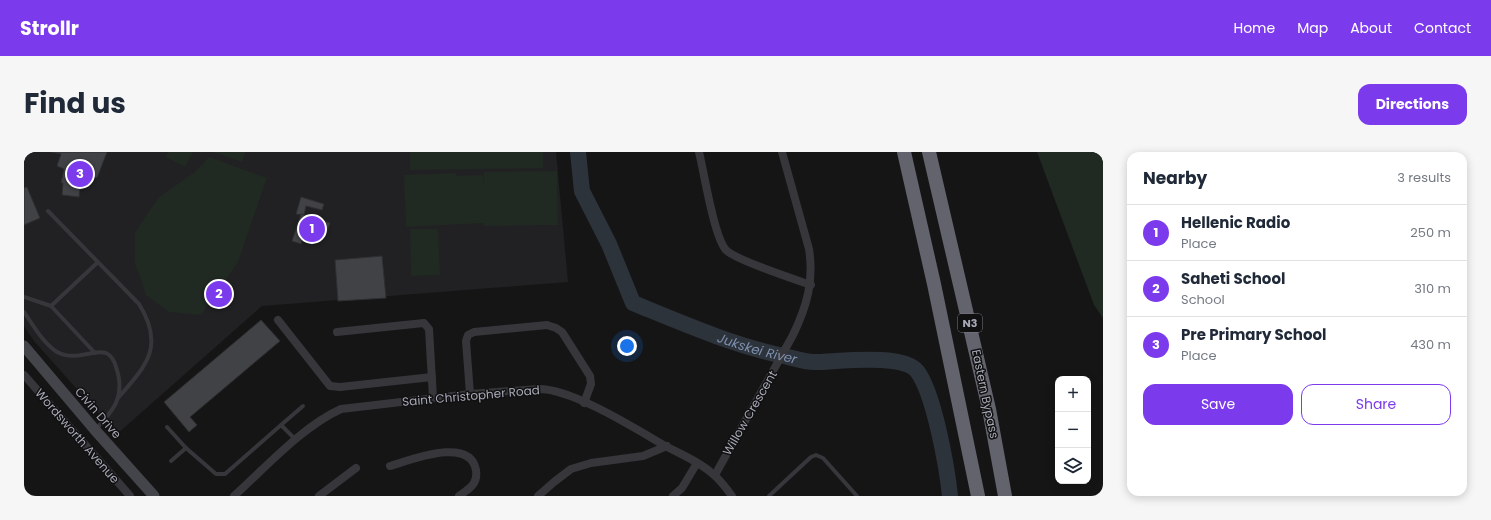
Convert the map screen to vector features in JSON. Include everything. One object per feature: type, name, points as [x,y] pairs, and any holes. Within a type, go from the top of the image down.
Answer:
[{"type":"highway","name":"N3","points":[[904,152],[934,284],[978,496]]},
{"type":"highway","name":"Eastern Bypass","points":[[929,152],[990,409],[1005,496]]},
{"type":"main road","name":"Civin Drive","points":[[24,346],[95,430],[154,496]]},
{"type":"street","points":[[699,152],[718,234],[726,251],[757,265],[811,284]]},
{"type":"street","name":"Willow Crescent","points":[[715,475],[793,335],[804,311],[811,284],[812,265],[809,249],[782,152]]},
{"type":"street","points":[[278,320],[330,386],[340,387],[432,377]]},
{"type":"street","points":[[337,332],[424,323],[429,329],[433,398]]},
{"type":"street","points":[[470,394],[466,341],[468,335],[474,332],[547,325],[562,332],[590,376],[591,384],[584,403]]},
{"type":"street","name":"Wordsworth Avenue","points":[[24,375],[130,496]]},
{"type":"street","name":"Saint Christopher Road","points":[[234,496],[296,440],[324,418],[342,409],[470,394],[550,390],[584,403],[697,463],[715,475],[732,496]]},
{"type":"street","points":[[538,496],[571,469],[591,463],[643,456],[667,446]]},
{"type":"street","points":[[390,466],[444,452],[463,453],[472,460],[477,477],[473,486],[459,496]]},
{"type":"street","points":[[673,496],[682,488],[697,463]]},
{"type":"street","points":[[319,496],[356,468]]},
{"type":"lane","points":[[48,211],[139,304],[147,318],[152,333],[153,346],[147,360],[134,380],[118,398],[110,414],[95,430]]},
{"type":"lane","points":[[51,306],[98,262]]},
{"type":"lane","points":[[24,297],[51,306],[96,353]]},
{"type":"lane","points":[[24,312],[49,346],[58,352],[71,356],[96,353],[107,354],[114,362],[120,378],[118,398]]},
{"type":"lane","points":[[167,427],[186,448],[216,474],[225,474],[303,406]]},
{"type":"lane","points":[[281,425],[296,440]]},
{"type":"lane","points":[[172,460],[186,448]]},
{"type":"lane","points":[[769,496],[811,457],[816,455],[823,458],[857,496]]},
{"type":"shaded area","points":[[24,152],[556,152],[568,282],[262,306],[117,434],[34,341],[24,326]]},
{"type":"shaded area","points":[[168,152],[193,152],[185,167],[165,157]]},
{"type":"shaded area","points":[[213,152],[246,152],[242,162]]},
{"type":"shaded area","points":[[410,152],[543,152],[543,168],[410,170]]},
{"type":"shaded area","points":[[1037,152],[1103,152],[1103,318],[1094,305]]},
{"type":"shaded area","points":[[209,157],[267,178],[238,262],[201,315],[169,312],[146,295],[135,263],[135,232],[159,197],[195,172]]},
{"type":"shaded area","points":[[557,171],[558,225],[484,226],[484,223],[406,227],[404,175],[456,173],[457,176],[483,175],[484,185],[484,172]]},
{"type":"shaded area","points":[[410,229],[438,229],[440,275],[411,276]]},
{"type":"building","points":[[51,152],[107,152],[97,178],[90,175],[87,182],[81,178],[79,197],[62,195],[63,183],[61,183],[64,169],[57,166],[61,154]]},
{"type":"building","points":[[27,187],[40,218],[24,225],[24,188]]},
{"type":"building","points":[[301,197],[324,204],[322,210],[306,206],[304,215],[296,214]]},
{"type":"building","points":[[301,214],[330,223],[325,237],[322,235],[320,240],[304,235],[301,244],[292,241]]},
{"type":"building","points":[[382,256],[386,298],[338,301],[335,260]]},
{"type":"building","points":[[261,320],[280,341],[190,417],[197,425],[189,432],[164,402]]},
{"type":"waterway","name":"Jukskei River","points":[[578,152],[582,191],[609,244],[633,303],[726,340],[802,361],[884,360],[909,365],[917,371],[929,396],[943,450],[950,496]]},
{"type":"place","name":"Pre Primary School","points":[[80,174]]},
{"type":"place","name":"Hellenic Radio","points":[[312,229]]},
{"type":"place","name":"Saheti School","points":[[219,294]]}]
